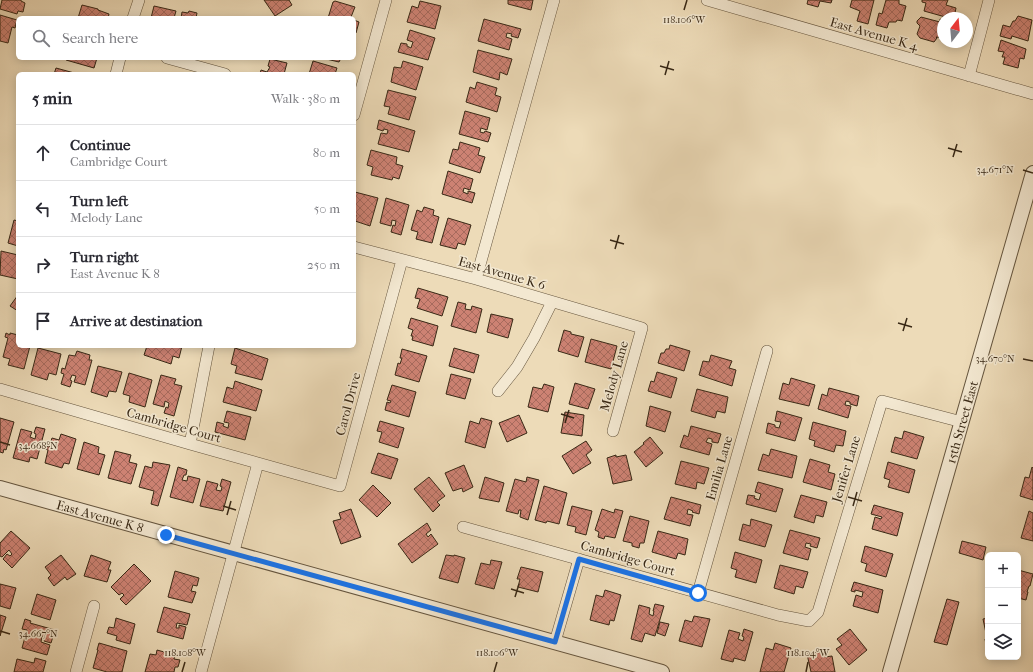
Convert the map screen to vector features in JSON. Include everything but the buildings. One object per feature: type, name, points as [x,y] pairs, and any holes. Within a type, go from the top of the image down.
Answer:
[{"type":"street","points":[[134,16],[139,0]]},
{"type":"street","points":[[356,107],[386,0]]},
{"type":"street","points":[[476,279],[554,0]]},
{"type":"street","name":"East Avenue K 4","points":[[707,0],[1033,94]]},
{"type":"street","points":[[969,76],[989,0]]},
{"type":"street","points":[[116,72],[120,60]]},
{"type":"street","points":[[174,60],[218,72]]},
{"type":"street","name":"15th Street East","points":[[890,672],[1033,173]]},
{"type":"street","name":"East Avenue K 6","points":[[356,248],[476,279],[642,328]]},
{"type":"street","name":"Carol Drive","points":[[340,486],[402,260]]},
{"type":"street","points":[[498,391],[524,356],[552,302]]},
{"type":"street","name":"Melody Lane","points":[[613,431],[642,328]]},
{"type":"street","points":[[190,444],[209,348]]},
{"type":"street","name":"Emilia Lane","points":[[698,593],[767,351]]},
{"type":"street","name":"Cambridge Court","points":[[0,389],[340,486]]},
{"type":"street","name":"Jenifer Lane","points":[[809,621],[818,612],[882,401],[962,422]]},
{"type":"street","points":[[201,672],[258,463]]},
{"type":"street","name":"East Avenue K 8","points":[[0,488],[662,672]]},
{"type":"street","name":"Cambridge Court","points":[[463,527],[778,615],[809,621]]},
{"type":"street","points":[[555,642],[579,559]]},
{"type":"street","points":[[76,672],[94,606]]},
{"type":"route","points":[[166,535],[555,642],[579,559],[698,593]]}]
